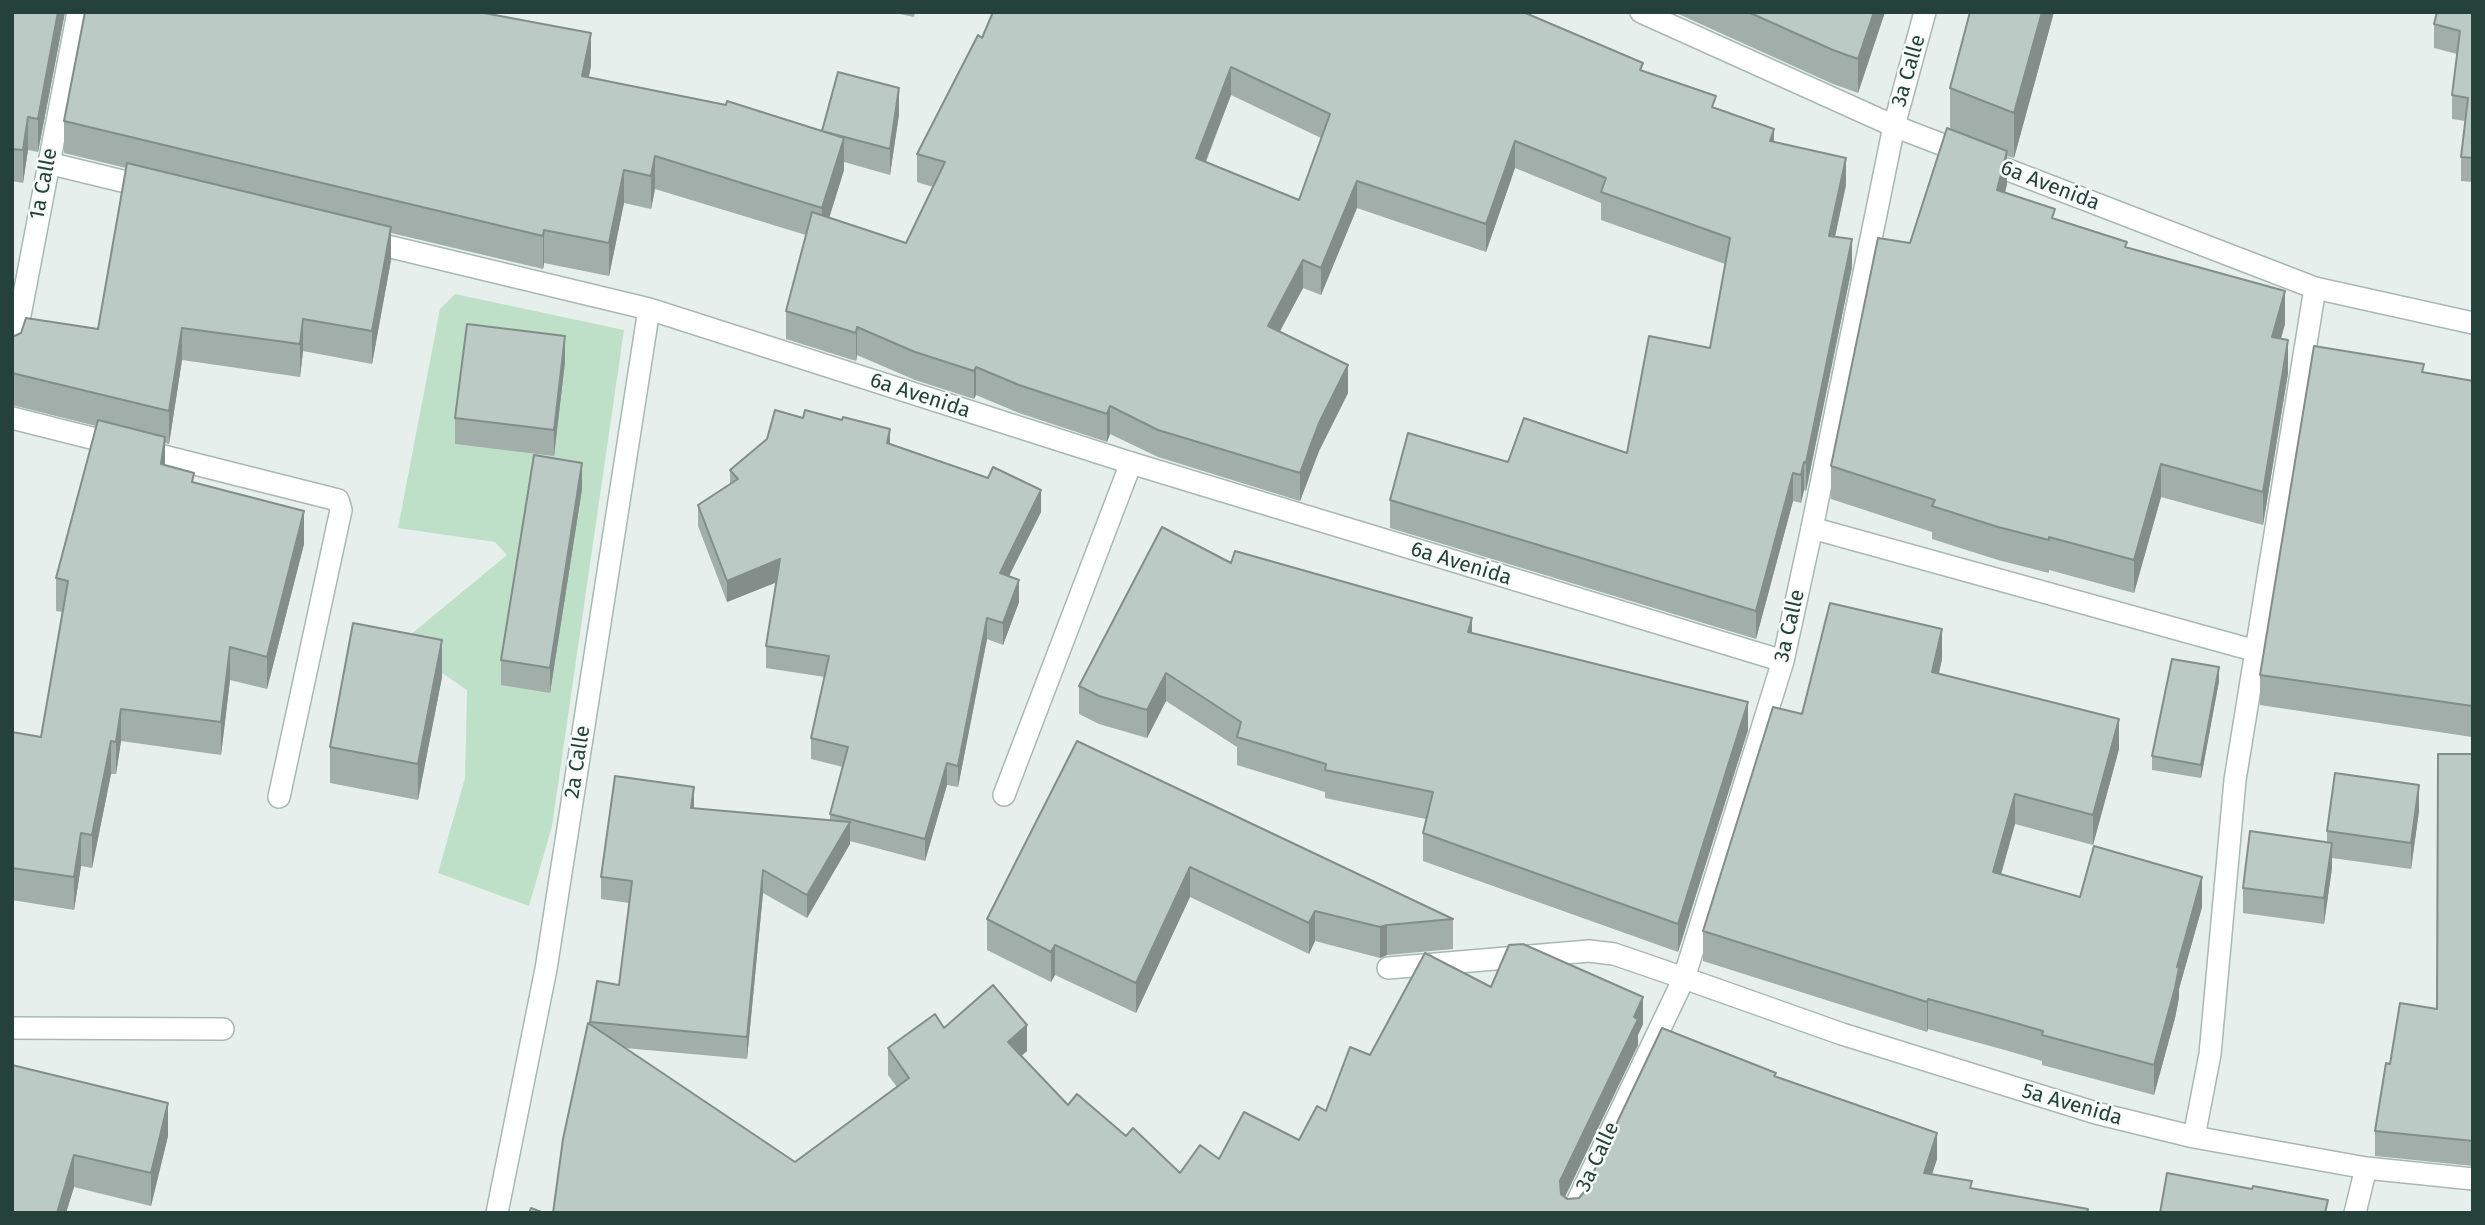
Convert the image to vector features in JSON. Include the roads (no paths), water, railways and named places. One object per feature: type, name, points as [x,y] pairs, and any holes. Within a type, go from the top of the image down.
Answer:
[{"type":"street","name":"1a Calle","points":[[12,357],[78,12]]},
{"type":"street","name":"6a Avenida","points":[[1641,12],[1894,126],[2315,288],[2473,323]]},
{"type":"street","name":"3a Calle","points":[[1572,1213],[1684,978],[1783,661],[1894,126],[1925,12]]},
{"type":"street","points":[[48,163],[168,192]]},
{"type":"street","name":"6a Avenida","points":[[342,235],[649,309],[1131,463],[1783,661]]},
{"type":"street","points":[[2194,1137],[2210,1054],[2235,780],[2315,288]]},
{"type":"street","name":"2a Calle","points":[[497,1213],[546,968],[649,309]]},
{"type":"street","points":[[12,418],[338,500],[341,510],[279,797]]},
{"type":"street","points":[[1004,795],[1131,463]]},
{"type":"street","points":[[1812,528],[2256,651]]},
{"type":"street","name":"5a Avenida","points":[[1388,968],[1589,951],[1614,954],[1842,1034],[2096,1113],[2194,1137],[2365,1168],[2473,1179]]},
{"type":"street","points":[[12,1028],[223,1029]]},
{"type":"street","points":[[2355,1213],[2365,1168]]}]
